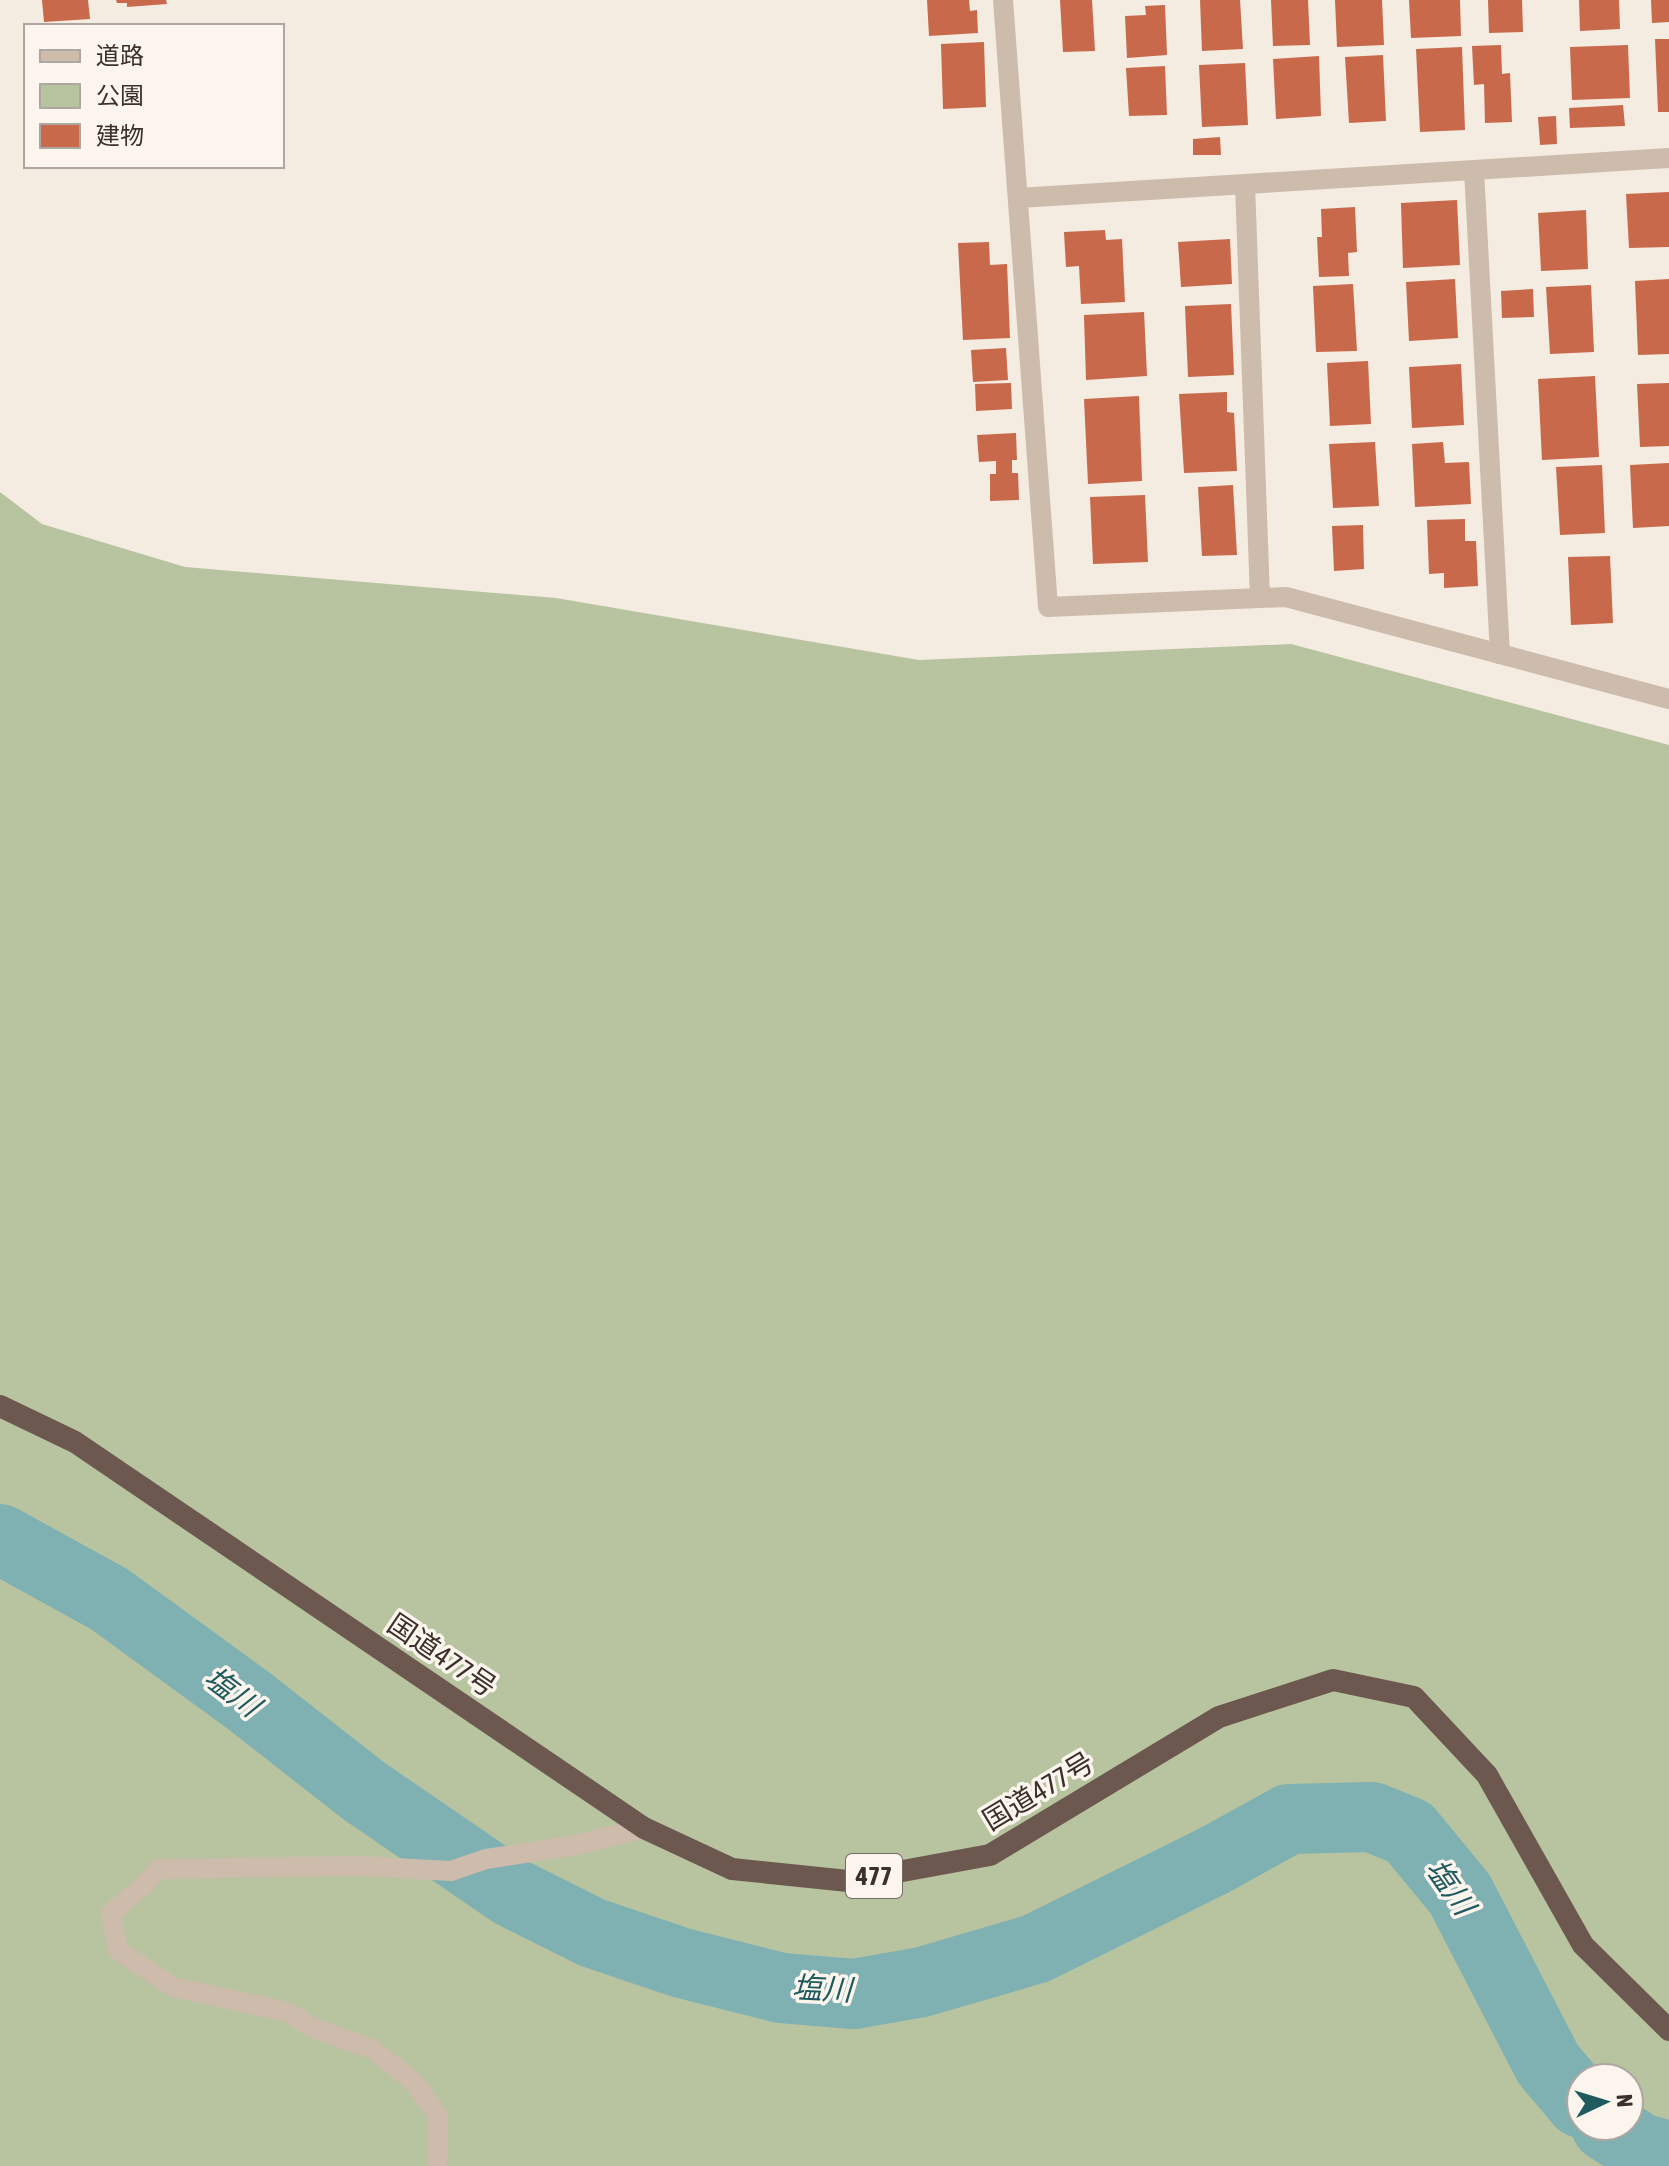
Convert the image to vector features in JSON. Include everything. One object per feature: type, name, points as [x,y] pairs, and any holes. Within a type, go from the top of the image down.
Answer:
[{"type":"highway","name":"国道477号","points":[[0,1406],[75,1442],[644,1828],[732,1869],[848,1881],[990,1855],[1219,1717],[1333,1680],[1414,1697],[1487,1775],[1583,1945],[1669,2030]]},
{"type":"street","points":[[1003,0],[1048,607],[1286,597],[1669,699]]},
{"type":"street","points":[[1018,198],[1669,158]]},
{"type":"street","points":[[1474,170],[1500,654]]},
{"type":"street","points":[[1245,184],[1260,598]]},
{"type":"street","points":[[437,2166],[438,2116],[414,2082],[372,2049],[313,2028],[287,2012],[173,1987],[118,1950],[111,1913],[158,1869],[356,1866],[451,1871],[486,1859],[576,1845],[644,1828]]},
{"type":"green space","points":[[0,492],[42,524],[185,567],[556,598],[919,660],[1291,644],[1669,745],[1669,2166],[0,2166]]},
{"type":"building","points":[[42,0],[88,0],[90,19],[44,22]]},
{"type":"building","points":[[116,0],[166,0],[167,4],[127,7],[127,3],[117,3]]},
{"type":"building","points":[[927,0],[969,0],[970,11],[977,10],[978,33],[929,36]]},
{"type":"building","points":[[1060,0],[1092,0],[1095,51],[1063,52]]},
{"type":"building","points":[[1200,0],[1240,0],[1243,49],[1202,51]]},
{"type":"building","points":[[1271,0],[1308,0],[1310,45],[1273,46]]},
{"type":"building","points":[[1335,0],[1382,0],[1384,45],[1337,47]]},
{"type":"building","points":[[1409,0],[1460,0],[1461,36],[1411,38]]},
{"type":"building","points":[[1488,0],[1522,0],[1523,32],[1489,33]]},
{"type":"building","points":[[1579,0],[1619,0],[1620,29],[1580,31]]},
{"type":"building","points":[[1651,0],[1669,0],[1669,22],[1652,23]]},
{"type":"building","points":[[1165,5],[1167,55],[1127,58],[1125,16],[1146,15],[1145,6]]},
{"type":"building","points":[[1655,39],[1669,39],[1669,112],[1658,112]]},
{"type":"building","points":[[984,42],[986,107],[943,109],[941,44]]},
{"type":"building","points":[[1501,45],[1502,74],[1510,73],[1512,122],[1485,123],[1484,84],[1474,85],[1472,46]]},
{"type":"building","points":[[1628,45],[1630,98],[1572,100],[1570,47]]},
{"type":"building","points":[[1462,47],[1465,130],[1420,132],[1416,49]]},
{"type":"building","points":[[1383,55],[1386,121],[1349,123],[1345,57]]},
{"type":"building","points":[[1319,56],[1321,116],[1276,119],[1273,59]]},
{"type":"building","points":[[1245,63],[1248,125],[1202,127],[1199,65]]},
{"type":"building","points":[[1165,66],[1167,115],[1129,116],[1126,68]]},
{"type":"building","points":[[1623,105],[1625,126],[1570,128],[1569,108]]},
{"type":"building","points":[[1556,116],[1557,144],[1540,145],[1538,117]]},
{"type":"building","points":[[1220,137],[1221,155],[1193,155],[1193,139]]},
{"type":"building","points":[[1669,192],[1669,247],[1629,248],[1626,194]]},
{"type":"building","points":[[1457,200],[1460,265],[1403,268],[1401,203]]},
{"type":"building","points":[[1355,207],[1357,252],[1348,253],[1349,276],[1319,277],[1317,237],[1322,237],[1321,209]]},
{"type":"building","points":[[1586,210],[1588,269],[1541,271],[1538,213]]},
{"type":"building","points":[[1105,230],[1106,240],[1122,239],[1125,302],[1081,304],[1079,266],[1066,267],[1064,232]]},
{"type":"building","points":[[1230,239],[1232,284],[1181,287],[1178,242]]},
{"type":"building","points":[[989,242],[990,265],[1007,264],[1010,338],[963,340],[958,243]]},
{"type":"building","points":[[1455,279],[1458,338],[1409,341],[1406,282]]},
{"type":"building","points":[[1669,279],[1669,354],[1638,355],[1635,281]]},
{"type":"building","points":[[1353,284],[1357,351],[1316,352],[1313,286]]},
{"type":"building","points":[[1591,285],[1594,352],[1550,354],[1546,287]]},
{"type":"building","points":[[1533,289],[1534,317],[1502,318],[1501,291]]},
{"type":"building","points":[[1231,304],[1234,375],[1188,377],[1185,306]]},
{"type":"building","points":[[1144,312],[1147,376],[1086,380],[1084,315]]},
{"type":"building","points":[[1006,348],[1008,380],[973,382],[971,350]]},
{"type":"building","points":[[1368,361],[1371,424],[1330,426],[1327,363]]},
{"type":"building","points":[[1461,364],[1464,425],[1412,428],[1409,367]]},
{"type":"building","points":[[1595,376],[1599,457],[1542,460],[1538,379]]},
{"type":"building","points":[[1011,383],[1012,409],[976,411],[975,384]]},
{"type":"building","points":[[1669,383],[1669,446],[1640,447],[1637,384]]},
{"type":"building","points":[[1227,392],[1227,412],[1234,413],[1237,471],[1184,473],[1179,394]]},
{"type":"building","points":[[1139,396],[1142,481],[1088,484],[1084,399]]},
{"type":"building","points":[[1016,433],[1017,460],[1012,460],[1012,473],[1018,473],[1019,500],[990,501],[990,474],[996,474],[996,461],[979,462],[977,435]]},
{"type":"building","points":[[1375,442],[1379,506],[1333,508],[1329,444]]},
{"type":"building","points":[[1443,442],[1445,463],[1469,462],[1471,504],[1415,507],[1412,444]]},
{"type":"building","points":[[1669,463],[1669,526],[1633,528],[1630,465]]},
{"type":"building","points":[[1602,465],[1605,533],[1560,535],[1556,467]]},
{"type":"building","points":[[1233,485],[1237,555],[1202,556],[1198,487]]},
{"type":"building","points":[[1145,495],[1148,562],[1093,564],[1090,497]]},
{"type":"building","points":[[1465,519],[1465,541],[1476,541],[1478,586],[1444,588],[1444,573],[1429,574],[1427,520]]},
{"type":"building","points":[[1363,525],[1364,569],[1334,571],[1332,526]]},
{"type":"building","points":[[1610,556],[1613,623],[1571,625],[1568,557]]},
{"type":"waterway","name":"塩川","points":[[0,1539],[109,1599],[249,1701],[364,1791],[511,1892],[593,1933],[682,1963],[781,1988],[854,1994],[922,1982],[1035,1949],[1213,1861],[1289,1819],[1372,1817],[1409,1832],[1460,1894],[1548,2064],[1565,2084]]},
{"type":"waterway","name":"塩川","points":[[1631,2142],[1640,2148],[1669,2156]]}]
